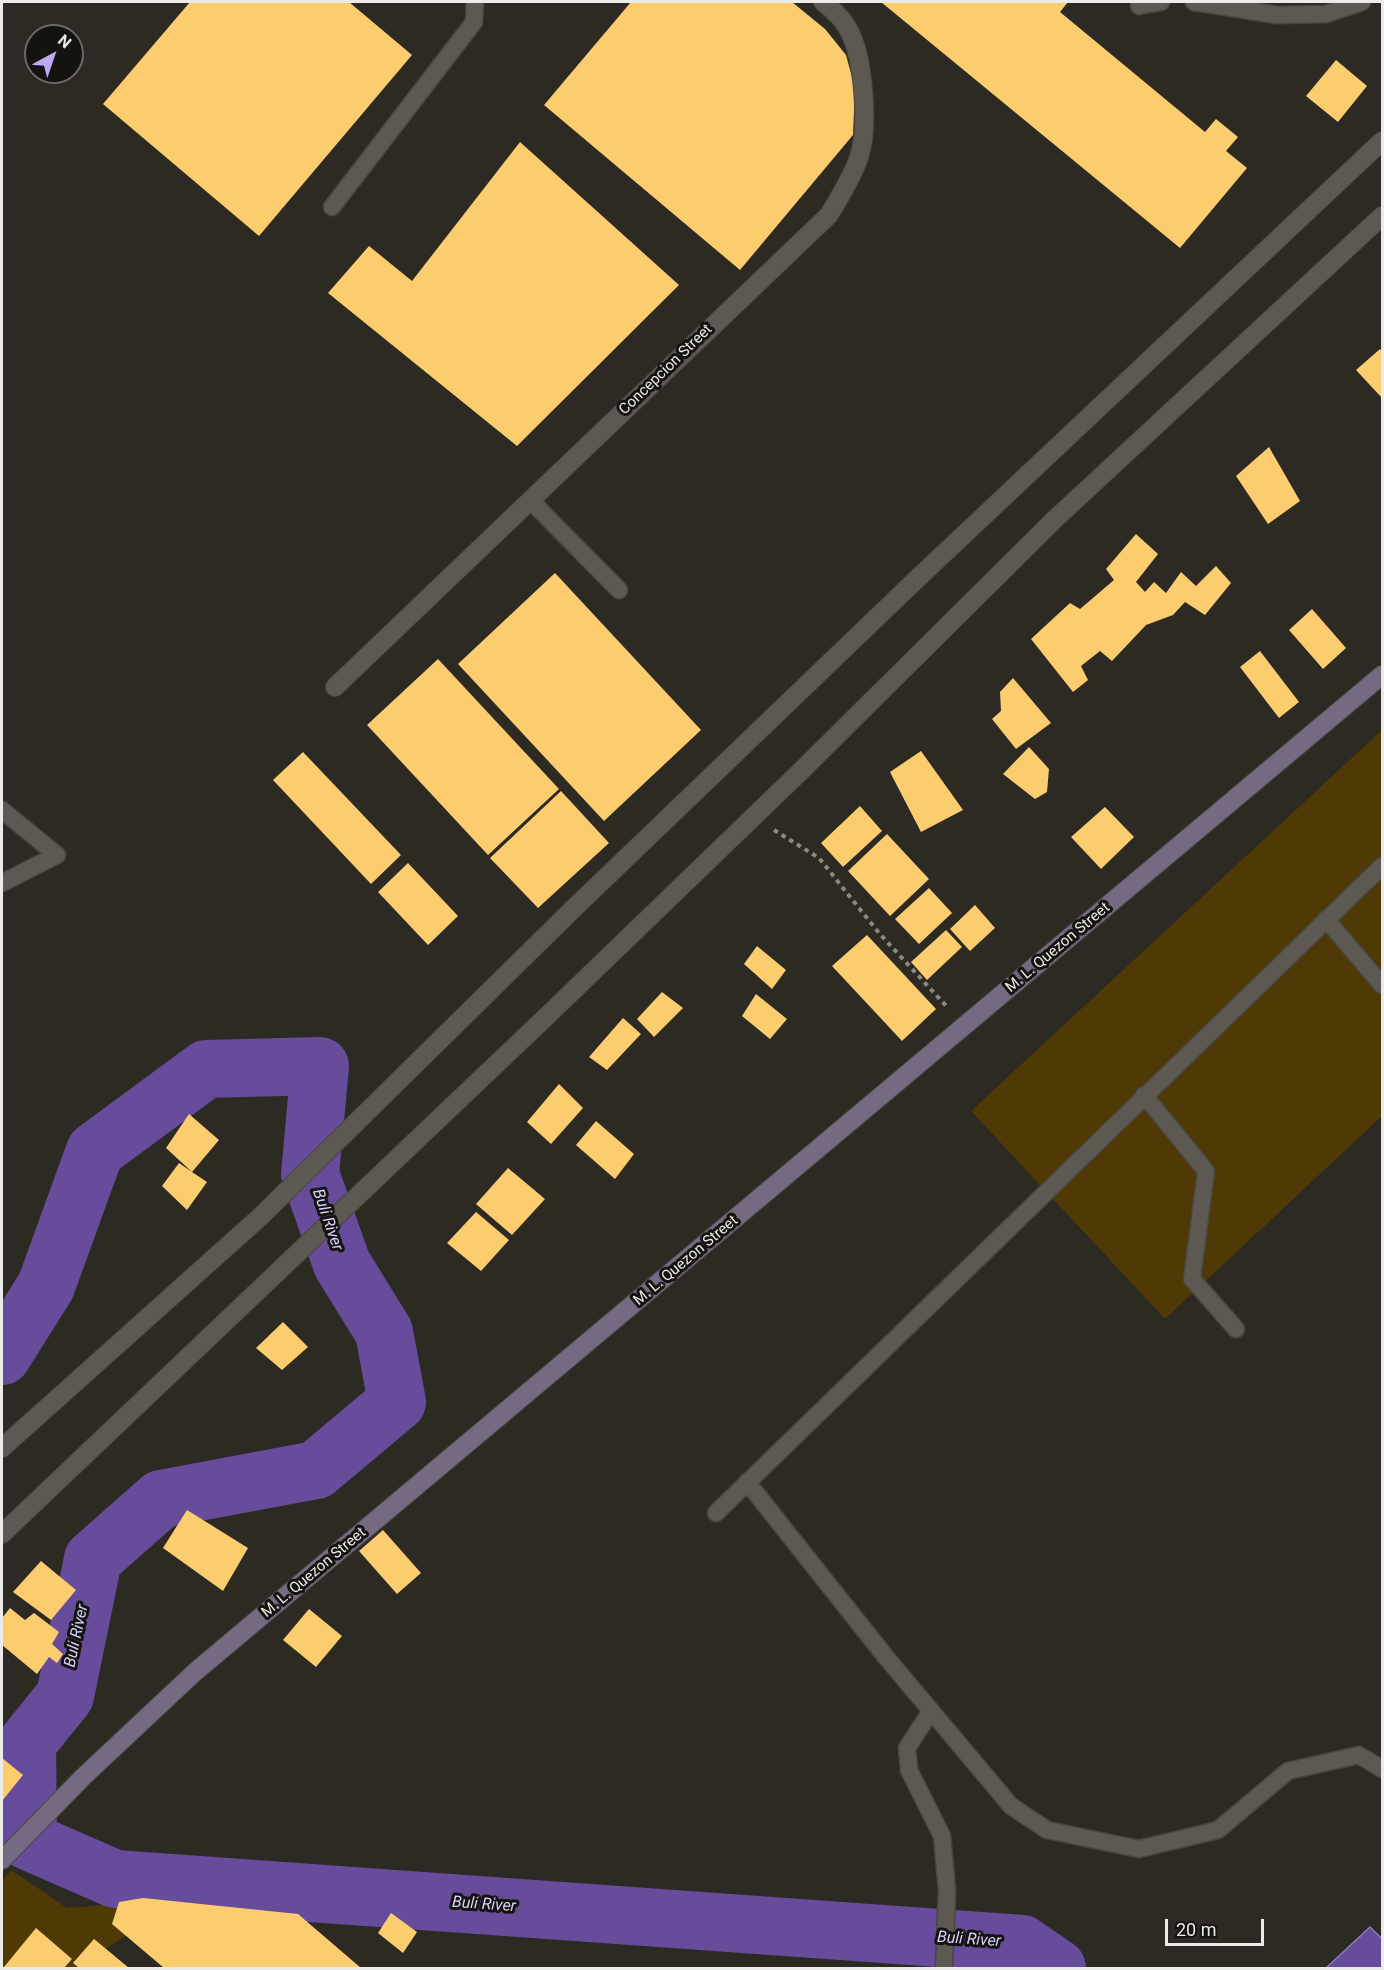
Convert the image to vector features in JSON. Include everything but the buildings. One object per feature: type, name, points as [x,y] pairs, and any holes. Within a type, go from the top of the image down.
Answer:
[{"type":"main road","name":"M. L. Quezon Street","points":[[2,1860],[83,1777],[195,1672],[1383,675]]},
{"type":"street","name":"Concepcion Street","points":[[335,687],[829,215],[847,185],[860,155],[863,122],[858,55],[848,28],[823,2]]},
{"type":"street","points":[[2,1448],[260,1217],[572,910],[912,584],[1383,141]]},
{"type":"street","points":[[2,1534],[752,818],[1055,519],[1383,216]]},
{"type":"lane","points":[[332,207],[474,22],[475,2]]},
{"type":"lane","points":[[1139,6],[1161,2]]},
{"type":"lane","points":[[1194,2],[1277,15],[1326,14],[1362,2]]},
{"type":"lane","points":[[530,500],[619,590]]},
{"type":"lane","points":[[2,810],[57,855],[2,883]]},
{"type":"lane","points":[[716,1513],[1144,1095],[1383,866]]},
{"type":"lane","points":[[1326,919],[1383,985]]},
{"type":"lane","points":[[1144,1095],[1206,1171],[1192,1279],[1236,1329]]},
{"type":"lane","points":[[747,1482],[885,1656],[1011,1806],[1047,1830],[1139,1849],[1218,1830],[1288,1771],[1359,1755],[1383,1769]]},
{"type":"lane","points":[[931,1711],[907,1748],[909,1770],[942,1836],[947,1890],[944,1968]]},
{"type":"path","points":[[752,818],[819,858],[879,933],[965,1026]]},
{"type":"shaded area","points":[[1382,730],[1382,1116],[1165,1319],[971,1111]]},
{"type":"shaded area","points":[[11,1870],[67,1908],[186,1899],[74,1968],[2,1968],[2,1881]]},
{"type":"shaded area","points":[[1370,1927],[1382,1939],[1382,1968],[1326,1968]]},
{"type":"waterway","name":"Buli River","points":[[2,1356],[46,1286],[95,1151],[206,1069],[320,1066],[310,1174],[342,1264],[384,1332],[397,1402],[316,1470],[161,1499],[93,1559],[65,1696],[27,1743],[28,1841],[115,1879],[1022,1944],[1057,1968]]}]
